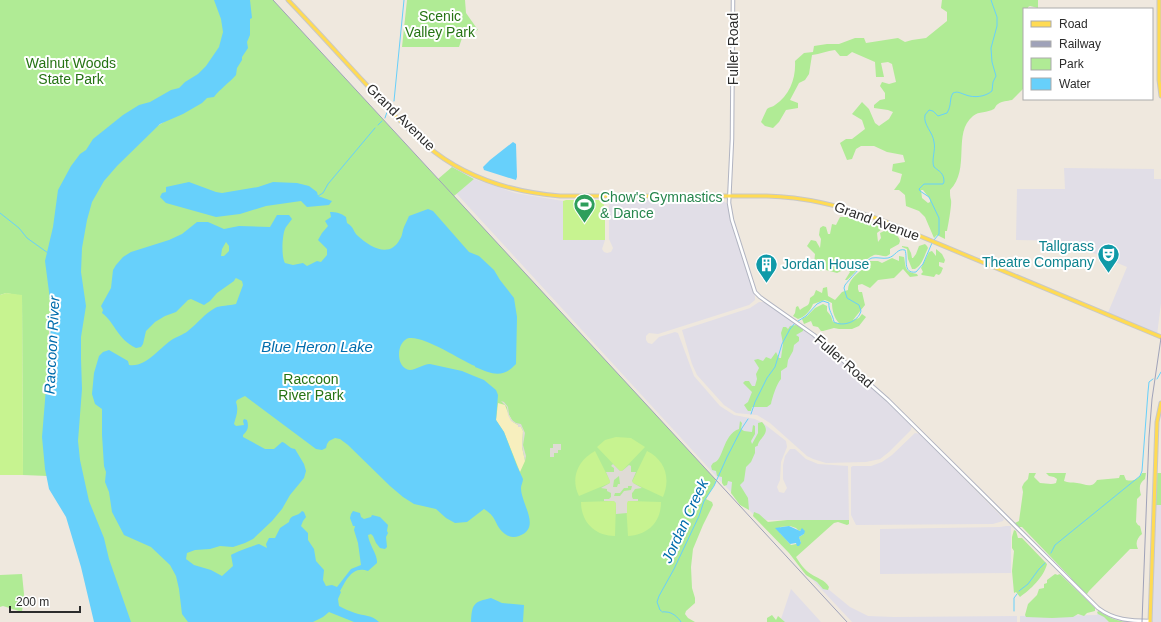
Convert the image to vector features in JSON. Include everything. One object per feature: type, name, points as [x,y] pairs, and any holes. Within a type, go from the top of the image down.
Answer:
[{"type":"main road","name":"Grand Avenue","points":[[288,0],[389,109],[426,146],[452,163],[477,176],[518,190],[560,196],[781,197],[823,202],[860,212],[1161,337]]},
{"type":"main road","points":[[1158,0],[1159,80],[1161,96]]},
{"type":"main road","points":[[1150,622],[1157,422],[1161,403]]},
{"type":"street","name":"Fuller Road","points":[[733,0],[732,139],[729,196],[730,213],[755,292],[821,340],[904,415],[1098,608],[1120,619],[1150,622]]},
{"type":"shaded area","points":[[1064,168],[1154,169],[1154,179],[1161,179],[1161,303],[1157,335],[1107,315],[1127,267],[1065,241],[1016,240],[1017,189],[1065,189]]},
{"type":"shaded area","points":[[474,179],[515,193],[563,201],[563,240],[605,240],[602,249],[607,253],[611,252],[613,248],[609,239],[609,205],[612,200],[724,201],[727,204],[755,295],[755,300],[749,305],[658,334],[649,333],[646,336],[646,340],[648,343],[652,344],[659,337],[675,332],[678,333],[694,376],[720,406],[734,415],[755,419],[763,423],[786,441],[787,447],[781,462],[780,480],[777,487],[779,492],[784,493],[787,488],[783,479],[783,465],[785,456],[790,449],[795,449],[806,459],[818,464],[848,466],[849,520],[759,520],[727,488],[456,193]]},
{"type":"shaded area","points":[[759,302],[763,302],[772,307],[812,335],[912,425],[911,430],[880,459],[866,462],[826,463],[807,456],[770,423],[757,415],[736,413],[724,405],[697,375],[692,364],[682,330],[750,308]]},
{"type":"shaded area","points":[[501,401],[508,407],[509,415],[512,420],[521,424],[525,433],[523,445],[526,456],[525,461],[522,447],[523,431],[521,427],[518,427],[518,425],[511,421],[508,415],[507,407]]},
{"type":"shaded area","points":[[915,433],[920,434],[1004,519],[1003,521],[993,524],[856,525],[851,515],[851,467],[871,466],[882,462],[892,455]]},
{"type":"shaded area","points":[[553,444],[561,444],[561,450],[558,450],[558,453],[554,453],[554,457],[550,457],[550,448],[553,448]]},
{"type":"shaded area","points":[[613,464],[620,471],[622,471],[629,465],[631,466],[631,472],[636,472],[632,481],[633,483],[642,488],[635,489],[632,493],[633,499],[638,499],[638,501],[628,501],[627,513],[616,514],[616,503],[614,501],[604,501],[604,499],[609,499],[611,497],[611,493],[607,491],[607,489],[601,488],[610,483],[606,472],[614,472],[614,468],[611,466]],"holes":[[[619,476],[620,484],[618,484],[617,487],[613,487],[614,480]],[[628,486],[632,486],[631,490],[624,491],[620,496],[614,496],[615,493],[620,493],[624,488],[628,488]]]},
{"type":"shaded area","points":[[1155,505],[1161,505],[1161,622],[1150,622]]},
{"type":"shaded area","points":[[1011,526],[1011,573],[880,574],[880,529]]},
{"type":"shaded area","points":[[808,575],[811,575],[850,607],[868,616],[1017,616],[1017,622],[852,622]]},
{"type":"shaded area","points":[[791,589],[821,622],[780,622]]},
{"type":"shaded area","points":[[1098,610],[1113,618],[1130,622],[1020,622],[1020,616],[1097,615]]},
{"type":"green space","name":"Walnut Woods State Park","points":[[0,0],[218,0],[227,40],[221,59],[184,88],[120,124],[54,301],[49,325],[48,476],[23,475],[22,296],[6,293],[0,295]]},
{"type":"green space","name":"Raccoon River Park","points":[[239,0],[273,0],[438,179],[452,167],[474,179],[454,196],[715,479],[716,482],[706,499],[712,502],[713,505],[693,549],[691,567],[692,588],[695,603],[686,611],[685,614],[688,618],[695,622],[123,622],[78,474],[71,254],[105,159],[205,96]]},
{"type":"green space","name":"Scenic Valley Park","points":[[407,0],[465,0],[466,13],[478,30],[463,35],[459,47],[402,47]]},
{"type":"green space","points":[[942,0],[1038,0],[1038,8],[1030,6],[1028,8],[1023,8],[1023,89],[1012,100],[1001,102],[997,104],[994,109],[989,111],[978,113],[967,123],[962,141],[960,172],[950,190],[951,206],[947,231],[945,231],[945,239],[937,235],[934,238],[925,217],[919,211],[906,206],[905,195],[899,190],[894,190],[900,182],[902,174],[892,171],[893,164],[905,162],[903,155],[887,152],[874,146],[861,146],[856,149],[852,159],[847,160],[840,143],[846,139],[852,139],[865,129],[862,120],[852,114],[862,102],[869,109],[875,123],[879,126],[889,119],[893,112],[874,108],[874,105],[880,100],[885,99],[885,93],[880,86],[882,82],[889,84],[896,82],[892,64],[888,62],[881,63],[884,77],[876,77],[875,62],[852,52],[847,56],[840,56],[835,50],[812,55],[809,74],[805,80],[799,83],[790,100],[798,103],[798,108],[786,110],[779,122],[773,128],[765,126],[761,122],[767,109],[780,101],[791,86],[795,61],[804,53],[813,52],[814,46],[839,44],[855,38],[864,38],[866,43],[898,38],[905,42],[926,38],[947,21],[947,12],[941,8]],"holes":[[[921,190],[923,190],[930,199],[930,202],[928,203],[922,198]]]},
{"type":"green space","name":"Chow's Gymnastics & Dance","points":[[563,201],[603,201],[605,211],[605,240],[563,240]]},
{"type":"green space","points":[[840,217],[852,217],[860,221],[866,220],[881,227],[882,229],[877,233],[878,242],[881,238],[880,233],[886,230],[893,232],[897,235],[900,241],[899,244],[890,249],[890,254],[887,256],[874,255],[871,257],[847,280],[845,280],[850,272],[848,270],[843,270],[837,273],[826,270],[821,271],[814,264],[815,254],[807,246],[811,240],[816,241],[820,248],[820,228],[823,226],[826,227],[828,234],[830,234],[832,224],[836,225]]},
{"type":"green space","points":[[925,244],[928,248],[923,260],[918,267],[912,269],[908,259],[907,249],[902,246],[908,247],[913,258],[919,246]]},
{"type":"green space","points":[[936,249],[942,254],[945,260],[944,263],[939,262],[939,266],[943,268],[941,273],[939,275],[936,274],[934,277],[922,275],[921,274],[923,272],[921,268],[929,252],[932,251],[936,256]]},
{"type":"green space","points":[[899,256],[904,257],[906,268],[918,276],[910,277],[903,269],[894,278],[878,280],[870,288],[862,284],[858,285],[859,292],[862,292],[865,305],[853,320],[859,318],[862,314],[866,317],[859,326],[852,329],[834,328],[821,331],[818,327],[813,326],[811,321],[804,324],[802,319],[815,308],[823,304],[827,306],[827,311],[833,322],[839,323],[834,314],[832,303],[825,300],[813,304],[811,309],[801,318],[798,319],[793,316],[796,307],[798,306],[800,310],[808,305],[810,298],[814,295],[816,290],[822,293],[823,288],[827,287],[828,296],[835,300],[842,292],[848,290],[848,287],[855,275],[864,268],[868,261],[878,261],[882,263],[892,258],[899,261]]},
{"type":"green space","points":[[6,293],[22,295],[23,475],[0,475],[0,295]]},
{"type":"green space","points":[[796,325],[803,329],[803,331],[796,335],[799,337],[799,341],[794,345],[787,367],[781,371],[781,379],[771,404],[767,407],[752,407],[751,411],[748,411],[744,405],[748,402],[752,392],[743,383],[745,381],[749,381],[752,386],[755,386],[757,379],[756,374],[759,368],[754,360],[758,359],[763,361],[766,357],[771,359],[776,352],[779,358],[781,358],[783,344],[781,333],[783,327],[788,329],[790,326]]},
{"type":"green space","points":[[740,421],[742,423],[741,429],[744,431],[752,432],[753,425],[755,426],[755,434],[751,441],[752,444],[758,433],[758,423],[762,422],[766,428],[758,446],[755,447],[755,453],[751,462],[746,467],[744,481],[740,485],[748,498],[749,510],[740,505],[731,493],[732,482],[728,481],[727,485],[724,486],[722,483],[722,477],[717,476],[716,471],[712,470],[711,466],[719,458],[729,437],[733,432],[739,429]]},
{"type":"green space","points":[[616,437],[631,438],[645,447],[622,471],[620,471],[597,447],[605,440]]},
{"type":"green space","points":[[595,451],[610,483],[579,496],[575,483],[577,470],[584,459]]},
{"type":"green space","points":[[647,451],[658,459],[665,470],[666,483],[663,497],[632,482]]},
{"type":"green space","points":[[1029,473],[1036,473],[1034,477],[1040,483],[1056,483],[1057,479],[1046,473],[1066,473],[1064,481],[1091,485],[1097,480],[1119,478],[1120,475],[1124,475],[1126,480],[1129,481],[1137,478],[1142,473],[1146,473],[1145,479],[1140,486],[1141,495],[1137,499],[1136,522],[1140,526],[1142,534],[1137,541],[1138,549],[1130,549],[1087,594],[1084,594],[1071,578],[1022,527],[1019,527],[1015,523],[1019,521],[1023,492],[1022,487],[1028,479]]},
{"type":"green space","points":[[1156,473],[1161,473],[1161,505],[1155,505]]},
{"type":"green space","points":[[614,501],[616,503],[615,536],[601,534],[595,531],[586,522],[581,502]]},
{"type":"green space","points":[[628,501],[661,502],[659,516],[652,526],[642,533],[628,536],[626,503]]},
{"type":"green space","points":[[754,512],[759,514],[768,522],[787,520],[849,520],[849,524],[847,525],[838,522],[834,523],[796,557],[807,571],[823,581],[829,587],[828,590],[823,589],[817,582],[806,575],[789,553],[753,516]],"holes":[[[790,526],[799,531],[801,530],[804,534],[799,537],[801,543],[791,545],[780,533],[780,527]]]},
{"type":"green space","points":[[1014,530],[1016,531],[1018,538],[1022,538],[1047,564],[1040,578],[1020,597],[1016,592],[1014,593],[1012,571],[1014,551],[1012,548],[1012,537]]},
{"type":"green space","points":[[22,574],[24,594],[22,612],[3,606],[0,607],[0,575]]},
{"type":"green space","points":[[1055,574],[1061,575],[1095,608],[1095,611],[1087,613],[1084,616],[1078,614],[1073,617],[1026,617],[1025,615],[1028,604],[1037,595],[1039,589],[1044,588],[1044,584],[1047,583],[1047,580]]},
{"type":"green space","points":[[1099,611],[1112,618],[1127,622],[1109,622],[1098,614],[1097,612]]},
{"type":"green space","points":[[772,615],[776,620],[778,616],[785,622],[767,622],[767,618]]},
{"type":"sand","points":[[498,403],[505,405],[513,422],[521,427],[523,431],[522,447],[525,461],[520,472],[504,432],[496,420]]},
{"type":"water","name":"Raccoon River","points":[[214,0],[250,0],[252,18],[250,19],[250,35],[247,42],[248,48],[237,68],[236,75],[214,97],[207,98],[202,103],[183,114],[160,124],[117,166],[104,181],[92,202],[87,220],[82,248],[81,272],[86,306],[81,337],[82,389],[78,441],[80,460],[89,501],[104,538],[109,559],[131,622],[94,622],[81,567],[66,517],[49,489],[45,469],[42,437],[52,315],[45,261],[53,227],[58,190],[71,166],[80,154],[86,150],[93,139],[123,115],[139,105],[150,102],[171,90],[179,88],[206,66],[219,47],[223,32],[221,19]]},
{"type":"water","points":[[513,142],[516,144],[516,180],[484,170],[483,167],[490,160]]},
{"type":"water","points":[[189,182],[222,193],[258,187],[273,182],[297,183],[309,186],[317,192],[318,196],[332,201],[329,205],[307,207],[301,201],[266,206],[240,214],[216,217],[166,203],[160,197],[162,193],[166,192],[166,187]]},
{"type":"water","name":"Blue Heron Lake","points":[[428,209],[433,211],[469,252],[479,256],[494,270],[514,298],[517,317],[516,364],[506,372],[497,374],[487,372],[433,344],[416,338],[409,338],[405,340],[399,354],[402,365],[410,370],[430,364],[462,371],[484,380],[496,390],[498,395],[496,420],[504,432],[523,479],[521,488],[529,515],[529,527],[526,532],[519,536],[508,536],[501,530],[490,513],[484,509],[467,522],[455,523],[446,518],[436,509],[414,504],[403,497],[340,439],[335,438],[329,441],[326,448],[322,450],[316,449],[245,396],[236,402],[237,411],[234,424],[236,426],[244,425],[244,419],[247,420],[248,428],[243,437],[265,449],[274,449],[282,442],[295,449],[304,464],[306,471],[304,478],[272,521],[253,539],[233,547],[220,546],[210,549],[195,550],[187,553],[186,559],[194,565],[211,570],[222,576],[233,566],[231,555],[259,544],[267,548],[266,544],[269,538],[275,538],[280,528],[289,522],[292,517],[302,511],[306,517],[301,526],[308,533],[308,540],[314,549],[316,561],[324,570],[323,580],[326,586],[332,585],[337,587],[351,569],[361,565],[358,543],[354,530],[355,526],[353,526],[350,518],[351,514],[353,511],[360,513],[361,517],[364,519],[371,517],[372,515],[380,517],[388,525],[388,533],[386,537],[387,547],[385,549],[380,548],[373,536],[371,534],[368,535],[377,563],[368,571],[358,570],[350,575],[340,591],[341,592],[338,599],[339,606],[355,613],[371,617],[379,622],[354,622],[329,612],[313,622],[188,622],[182,614],[176,576],[170,565],[151,547],[124,535],[112,512],[109,492],[105,482],[106,472],[104,466],[102,435],[102,409],[95,404],[92,394],[94,373],[99,356],[103,352],[109,350],[128,361],[129,365],[135,365],[147,360],[173,339],[187,331],[211,310],[220,306],[236,304],[243,285],[242,281],[236,278],[204,305],[191,299],[188,300],[176,312],[155,322],[146,331],[141,347],[136,348],[121,336],[107,317],[102,313],[103,310],[101,306],[111,288],[113,270],[123,257],[131,252],[169,240],[182,234],[197,222],[208,222],[224,229],[239,226],[270,227],[277,215],[289,215],[292,219],[286,227],[283,239],[285,263],[293,265],[303,263],[307,266],[317,261],[321,262],[327,255],[327,249],[318,240],[328,226],[325,221],[331,217],[330,212],[338,213],[346,217],[347,223],[363,240],[374,247],[385,250],[391,249],[396,245],[401,237],[403,228],[409,216]],"holes":[[[226,242],[229,246],[229,251],[224,256],[221,256],[222,249]]]},
{"type":"water","points":[[789,526],[800,531],[802,528],[805,531],[804,534],[799,537],[801,543],[799,546],[797,546],[796,543],[790,544],[775,528]]},
{"type":"water","points":[[491,598],[502,603],[524,605],[523,622],[471,622],[472,611],[475,604]]},
{"type":"waterway","points":[[394,101],[404,0]]},
{"type":"waterway","name":"Jordan Creek","points":[[934,240],[939,234],[939,218],[929,197],[919,189],[924,184],[943,184],[944,179],[933,164],[934,142],[925,122],[925,115],[929,110],[933,111],[938,116],[947,113],[953,93],[958,92],[976,97],[986,95],[992,91],[993,82],[996,76],[992,62],[991,48],[997,26],[997,17],[991,0]]},
{"type":"waterway","points":[[385,118],[387,112]]},
{"type":"waterway","points":[[378,125],[382,121]]},
{"type":"waterway","points":[[318,196],[323,193],[328,184],[375,128]]},
{"type":"waterway","points":[[0,213],[19,228],[27,238],[48,253]]},
{"type":"waterway","name":"Jordan Creek","points":[[751,414],[755,402],[767,378],[775,367],[782,344],[795,323],[806,316],[817,304],[823,301],[829,303],[829,308],[834,322],[846,324],[854,321],[861,311],[859,305],[847,298],[844,288],[862,266],[872,258],[888,258],[900,250],[905,250],[907,268],[909,271],[916,272],[923,264],[932,243]]},
{"type":"waterway","points":[[1157,379],[1161,372]]},
{"type":"waterway","points":[[1051,553],[1055,545],[1140,476],[1142,471],[1149,382],[1153,379]]},
{"type":"waterway","name":"Jordan Creek","points":[[681,622],[673,614],[660,610],[657,602],[699,516],[704,501],[714,486],[727,457],[748,419]]},
{"type":"waterway","points":[[1019,591],[1028,584],[1045,563]]},
{"type":"waterway","points":[[1014,611],[1014,598],[1017,594]]},
{"type":"railway","points":[[273,0],[847,622]]},
{"type":"railway","points":[[1142,622],[1149,437],[1152,399],[1161,338]]},
{"type":"place","name":"Chow's Gymnastics & Dance","points":[[584,224]]},
{"type":"place","name":"Tallgrass Theatre Company","points":[[1109,274]]},
{"type":"place","name":"Jordan House","points":[[766,284]]}]
